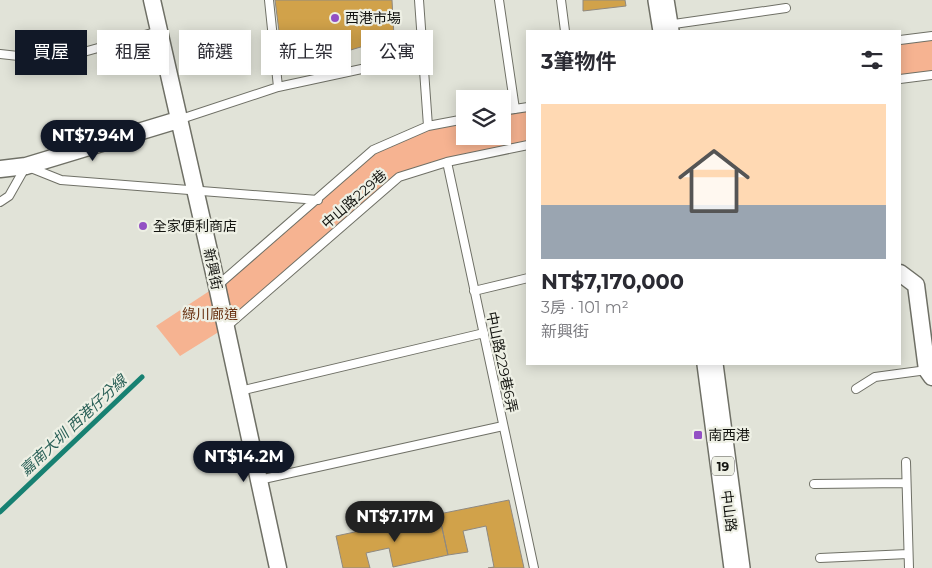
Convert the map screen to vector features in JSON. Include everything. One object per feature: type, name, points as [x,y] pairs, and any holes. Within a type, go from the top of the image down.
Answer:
[{"type":"main road","points":[[661,0],[666,28]]},
{"type":"main road","name":"中山路","points":[[710,365],[737,568]]},
{"type":"street","name":"新興街","points":[[152,0],[159,30]]},
{"type":"street","name":"新興街","points":[[168,75],[217,286],[278,568]]},
{"type":"street","points":[[0,169],[26,166],[178,120]]},
{"type":"street","points":[[901,274],[916,285],[930,374]]},
{"type":"lane","points":[[269,0],[278,87]]},
{"type":"lane","points":[[419,0],[421,30]]},
{"type":"lane","points":[[499,0],[515,109]]},
{"type":"lane","points":[[561,0],[565,30]]},
{"type":"lane","points":[[666,28],[786,8]]},
{"type":"lane","points":[[901,40],[932,36]]},
{"type":"lane","points":[[0,54],[55,60],[97,48]]},
{"type":"lane","points":[[178,120],[278,87],[361,69]]},
{"type":"lane","points":[[424,75],[428,126]]},
{"type":"lane","points":[[901,79],[932,75]]},
{"type":"lane","points":[[511,110],[526,107]]},
{"type":"lane","points":[[217,286],[318,200],[373,150],[428,126],[456,121]]},
{"type":"lane","name":"中山路229巷","points":[[226,328],[399,177],[447,162],[526,145]]},
{"type":"lane","name":"中山路229巷6弄","points":[[447,162],[534,568]]},
{"type":"lane","points":[[0,202],[9,196],[26,166],[62,180],[318,200]]},
{"type":"lane","points":[[474,290],[526,278]]},
{"type":"lane","points":[[240,391],[484,333]]},
{"type":"lane","points":[[856,389],[875,377],[930,374]]},
{"type":"lane","points":[[259,480],[503,426]]},
{"type":"lane","points":[[906,462],[905,483],[909,568]]},
{"type":"lane","points":[[814,484],[905,483]]},
{"type":"lane","points":[[820,558],[908,554]]},
{"type":"green space","points":[[932,36],[932,75],[901,79],[901,40]]},
{"type":"green space","name":"綠川廊道","points":[[526,107],[526,145],[399,177],[225,328],[180,356],[156,326],[217,286],[373,150],[428,126],[456,121],[456,145],[511,145],[511,110]]},
{"type":"building","points":[[275,0],[392,0],[394,30],[361,30],[361,47],[351,50],[351,30],[279,30]]},
{"type":"building","points":[[583,0],[625,0],[626,6],[583,11]]},
{"type":"building","points":[[509,500],[524,568],[488,568],[494,567],[486,526],[463,531],[468,552],[448,555],[439,514]]},
{"type":"building","points":[[439,514],[448,555],[393,567],[389,548],[366,553],[370,568],[343,568],[336,536]]},
{"type":"waterway","name":"嘉南大圳 西港仔分線","points":[[0,512],[142,377]]},
{"type":"place","name":"西港市場","points":[[335,18]]},
{"type":"place","name":"全家便利商店","points":[[143,226]]},
{"type":"place","name":"南西港","points":[[698,435]]}]
